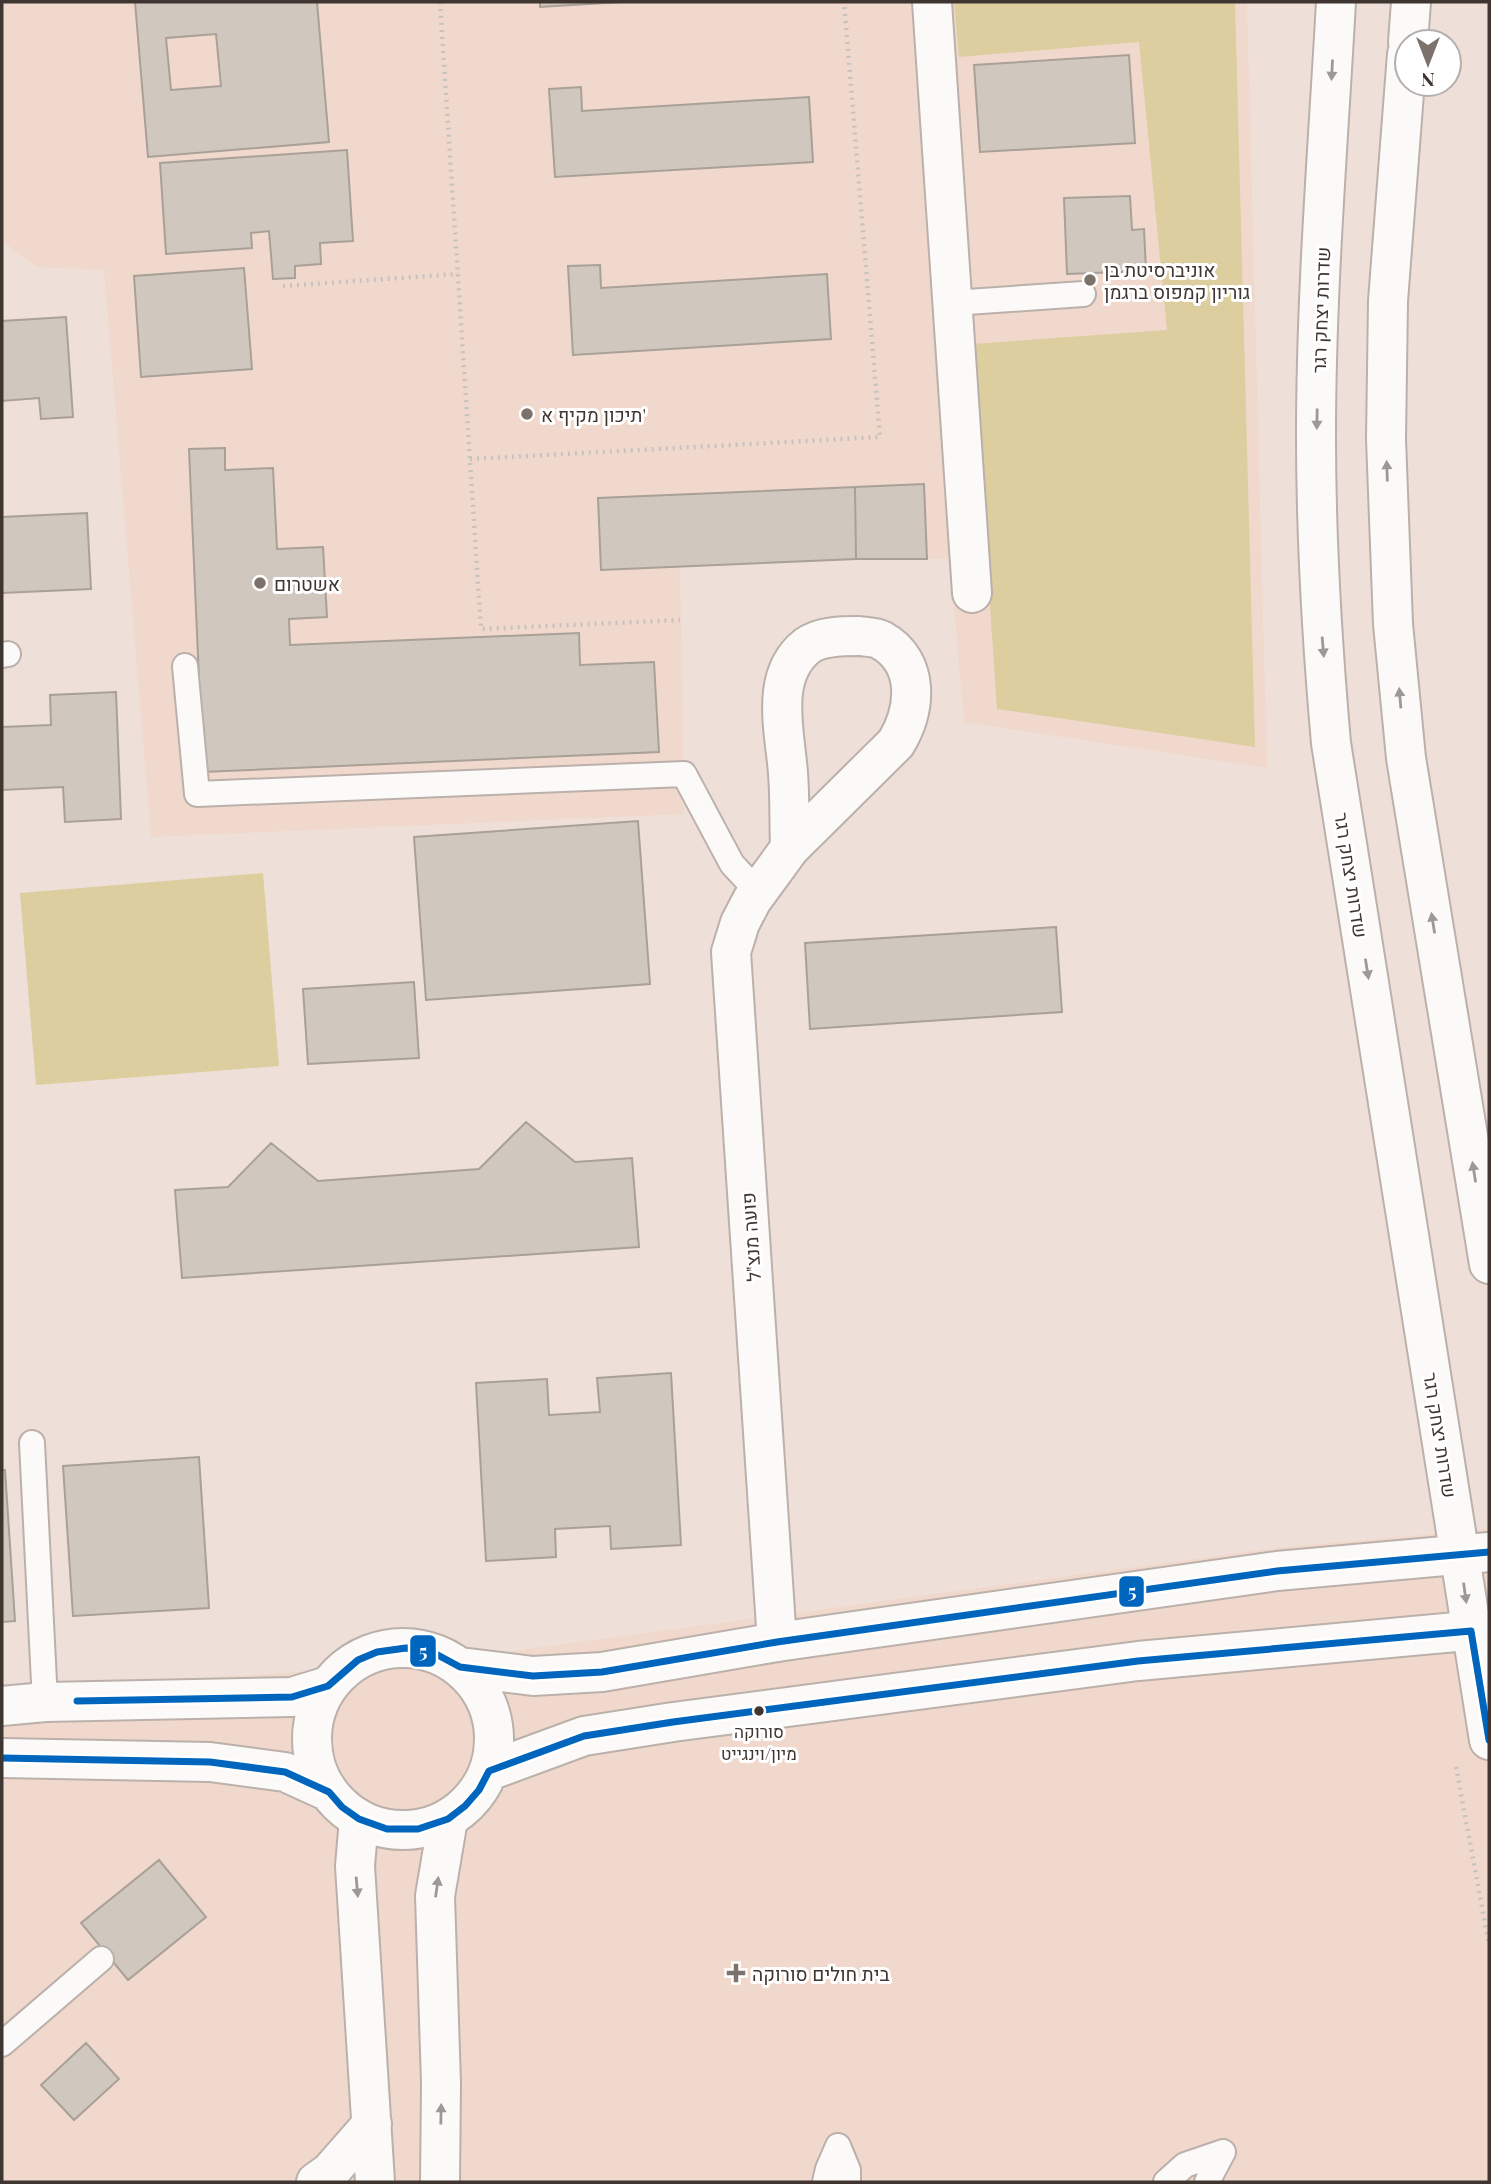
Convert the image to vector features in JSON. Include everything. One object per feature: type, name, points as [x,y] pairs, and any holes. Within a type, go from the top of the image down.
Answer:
[{"type":"street","points":[[932,2],[972,593]]},
{"type":"street","name":"שדרות יצחק רגר","points":[[1336,2],[1318,324],[1316,435],[1321,629],[1331,743],[1475,1553],[1489,1740]]},
{"type":"street","points":[[1409,28],[1411,2]]},
{"type":"street","points":[[1404,98],[1388,301],[1386,439],[1393,624],[1406,758],[1489,1264]]},
{"type":"street","name":"פועה מנצ\"ל","points":[[777,1642],[731,953],[740,923],[752,900],[790,848],[896,743],[907,725],[912,699],[911,678],[899,655],[880,640],[859,636],[834,637],[809,645],[793,662],[784,683],[781,718],[788,772],[790,848]]},
{"type":"street","points":[[460,1667],[533,1676],[602,1672],[777,1642],[1278,1571],[1475,1553]]},
{"type":"street","points":[[489,1772],[584,1736],[673,1722],[1138,1661],[1480,1630]]},
{"type":"street","points":[[406,1648],[434,1653],[460,1667],[479,1688],[492,1715],[495,1743],[489,1772],[479,1790],[465,1806],[448,1819],[418,1829],[387,1829],[359,1819],[342,1807],[329,1792],[318,1772],[312,1751],[312,1728],[318,1706],[328,1686],[350,1666],[377,1651],[406,1648]]},
{"type":"street","points":[[2,1706],[45,1702],[292,1697],[328,1686]]},
{"type":"street","points":[[2,1758],[210,1762],[285,1772],[329,1792]]},
{"type":"street","points":[[359,1819],[355,1867],[375,2182]]},
{"type":"street","points":[[440,2182],[441,2083],[435,1896],[448,1819]]},
{"type":"street","points":[[316,2182],[330,2172],[372,2124]]},
{"type":"lane","points":[[953,303],[1083,294]]},
{"type":"lane","points":[[185,666],[197,794],[684,774],[732,864],[759,893]]},
{"type":"lane","points":[[32,1443],[45,1702]]},
{"type":"lane","points":[[2,2043],[101,1959]]},
{"type":"lane","points":[[825,2182],[838,2146],[848,2170],[848,2182]]},
{"type":"lane","points":[[1166,2182],[1185,2165],[1223,2152],[1207,2182]]},
{"type":"path","points":[[439,2],[481,629],[680,620]]},
{"type":"path","points":[[470,459],[880,437],[844,2]]},
{"type":"path","points":[[283,286],[458,274]]},
{"type":"path","points":[[1455,1761],[1489,1945]]},
{"type":"shaded area","name":"תיכון מקיף א'","points":[[2,2],[1247,2],[1267,768],[964,722],[950,559],[856,559],[680,566],[684,814],[151,837],[104,270],[37,267],[2,241]]},
{"type":"shaded area","points":[[954,2],[1235,2],[1255,747],[997,709],[972,344],[1167,330],[1139,42],[959,57]]},
{"type":"shaded area","points":[[263,873],[279,1066],[36,1085],[20,893]]},
{"type":"shaded area","name":"בית חולים סורוקה","points":[[1489,1529],[1489,2182],[2,2182],[2,1690],[401,1666],[1284,1547]]},
{"type":"building","points":[[135,2],[317,2],[329,142],[148,157]],"holes":[[[216,34],[221,86],[171,90],[166,38]]]},
{"type":"building","points":[[540,2],[622,2],[540,7]]},
{"type":"building","points":[[1129,55],[1135,143],[980,152],[974,65]]},
{"type":"building","points":[[581,87],[582,111],[809,97],[813,162],[555,177],[549,89]]},
{"type":"building","points":[[347,150],[353,241],[320,243],[321,264],[295,266],[295,278],[273,279],[269,231],[251,233],[252,248],[166,254],[160,163]]},
{"type":"building","points":[[1130,196],[1132,230],[1144,229],[1146,271],[1067,274],[1064,198]]},
{"type":"building","points":[[600,265],[601,288],[827,274],[831,339],[573,355],[568,266]]},
{"type":"building","points":[[244,268],[252,369],[141,377],[134,276]]},
{"type":"building","points":[[66,317],[73,417],[41,419],[39,398],[2,401],[2,321]]},
{"type":"building","name":"אשטרום","points":[[225,448],[225,470],[273,468],[277,549],[323,547],[327,617],[289,619],[290,645],[579,633],[580,665],[654,662],[659,752],[203,772],[189,449]]},
{"type":"building","points":[[924,484],[927,559],[856,559],[855,487]]},
{"type":"building","points":[[855,487],[856,559],[601,570],[598,498]]},
{"type":"building","points":[[87,513],[91,589],[2,593],[2,517]]},
{"type":"building","points":[[116,692],[121,819],[65,822],[63,787],[2,790],[2,727],[51,725],[50,695]]},
{"type":"building","points":[[638,821],[650,984],[426,1000],[414,837]]},
{"type":"building","points":[[1056,927],[1062,1012],[810,1029],[805,943]]},
{"type":"building","points":[[414,982],[419,1058],[308,1064],[303,989]]},
{"type":"building","points":[[526,1122],[575,1162],[632,1158],[639,1247],[182,1278],[175,1190],[228,1187],[271,1143],[318,1181],[479,1169]]},
{"type":"building","points":[[671,1373],[681,1545],[611,1549],[610,1526],[555,1529],[556,1557],[486,1561],[476,1383],[547,1379],[549,1415],[600,1412],[597,1378]]},
{"type":"building","points":[[199,1457],[209,1608],[73,1616],[63,1466]]},
{"type":"building","points":[[2,1470],[5,1470],[15,1621],[2,1622]]},
{"type":"building","points":[[159,1860],[206,1917],[128,1980],[81,1923]]},
{"type":"building","points":[[86,2043],[119,2079],[74,2120],[41,2085]]},
{"type":"transit line","name":"5","points":[[77,1701],[292,1697],[328,1686],[358,1660],[377,1652],[406,1648],[434,1653],[460,1667],[533,1676],[602,1672],[777,1642],[1277,1571],[1489,1552]]},
{"type":"transit line","name":"5","points":[[2,1758],[210,1762],[285,1772],[329,1792],[342,1807],[359,1819],[387,1829],[418,1829],[448,1819],[465,1806],[479,1790],[489,1771],[584,1736],[1138,1661],[1471,1631],[1489,1740]]},
{"type":"place","name":"אוניברסיטת בן גוריון קמפוס ברגמן","points":[[1090,280]]},
{"type":"place","name":"תיכון מקיף א'","points":[[527,414]]},
{"type":"place","name":"אשטרום","points":[[260,583]]},
{"type":"place","name":"סורוקה מיון/וינגייט","points":[[759,1711]]},
{"type":"place","name":"בית חולים סורוקה","points":[[736,1973]]}]
